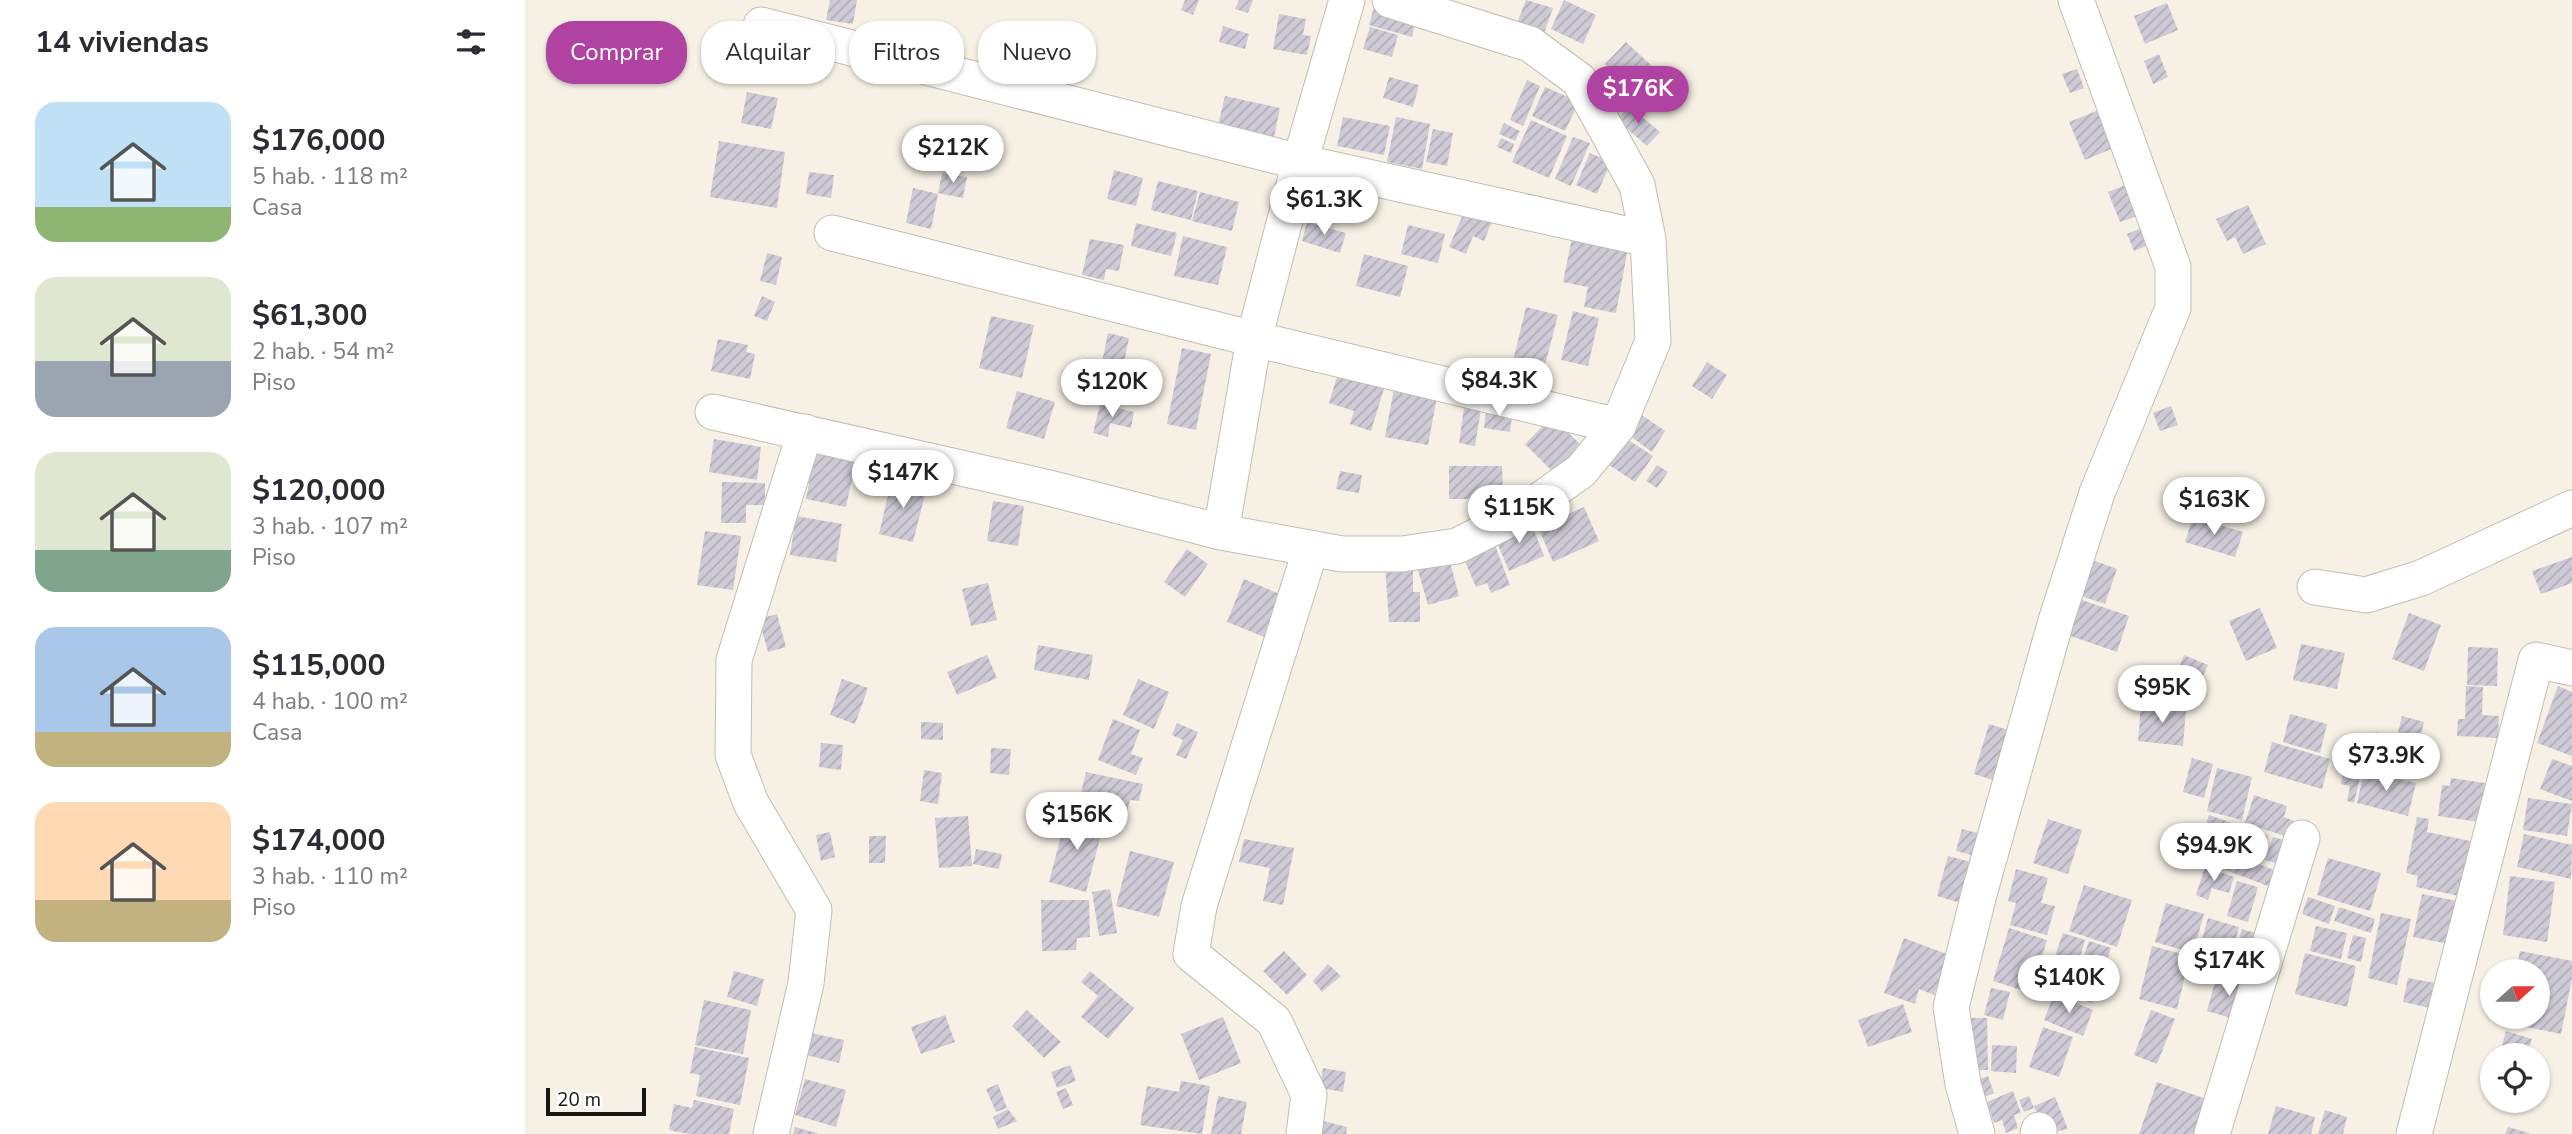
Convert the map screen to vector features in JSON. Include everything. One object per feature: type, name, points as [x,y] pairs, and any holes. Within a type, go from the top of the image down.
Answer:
[{"type":"street","points":[[1221,532],[1254,339],[1300,162],[1347,0]]},
{"type":"street","points":[[713,412],[1221,532],[1342,554],[1402,554],[1457,546],[1522,513],[1581,471],[1618,426],[1653,341],[1648,239],[1637,185],[1579,80],[1529,44],[1390,0]]},
{"type":"street","points":[[1977,1134],[1963,1084],[1951,1007],[1979,894],[2056,621],[2097,493],[2173,308],[2173,267],[2076,0]]},
{"type":"street","points":[[835,45],[1300,162],[1648,239]]},
{"type":"street","points":[[832,233],[1254,339],[1618,426]]},
{"type":"street","points":[[771,1134],[806,983],[814,910],[751,803],[733,755],[734,660],[805,432]]},
{"type":"street","points":[[2315,587],[2342,594],[2366,595],[2421,578],[2572,508]]},
{"type":"street","points":[[1304,1134],[1309,1094],[1274,1021],[1191,954],[1199,906],[1311,548]]},
{"type":"street","points":[[2414,1134],[2536,660],[2572,668]]},
{"type":"street","points":[[2212,1134],[2302,838]]},
{"type":"building","points":[[830,0],[857,0],[854,21],[849,21],[849,23],[826,20]]},
{"type":"building","points":[[1185,0],[1199,0],[1193,15],[1181,10]]},
{"type":"building","points":[[1239,0],[1253,0],[1248,13],[1235,9]]},
{"type":"building","points":[[1526,0],[1553,8],[1543,36],[1516,26]]},
{"type":"building","points":[[1564,0],[1596,15],[1583,44],[1551,29]]},
{"type":"building","points":[[2167,3],[2178,30],[2145,44],[2134,16]]},
{"type":"building","points":[[1374,7],[1416,19],[1412,37],[1369,25]]},
{"type":"building","points":[[1279,14],[1306,19],[1303,35],[1311,36],[1307,55],[1273,49]]},
{"type":"building","points":[[1223,26],[1249,34],[1245,49],[1219,42]]},
{"type":"building","points":[[1370,27],[1398,35],[1392,57],[1363,49]]},
{"type":"building","points":[[1626,42],[1651,65],[1630,88],[1605,64]]},
{"type":"building","points":[[2159,54],[2168,77],[2153,84],[2144,61]]},
{"type":"building","points":[[2077,69],[2084,88],[2070,93],[2062,74]]},
{"type":"building","points":[[1389,77],[1419,85],[1413,107],[1383,98]]},
{"type":"building","points":[[1527,80],[1540,86],[1523,126],[1510,120]]},
{"type":"building","points":[[1545,87],[1579,102],[1565,131],[1532,116]]},
{"type":"building","points":[[747,92],[778,98],[771,129],[741,123]]},
{"type":"building","points":[[1225,96],[1280,108],[1274,137],[1218,125]]},
{"type":"building","points":[[1629,106],[1660,132],[1647,146],[1617,120]]},
{"type":"building","points":[[2099,110],[2114,148],[2085,160],[2069,122]]},
{"type":"building","points":[[1343,117],[1390,126],[1384,155],[1337,146]]},
{"type":"building","points":[[1396,117],[1430,124],[1422,169],[1387,162]]},
{"type":"building","points":[[1531,120],[1567,136],[1549,178],[1512,162]]},
{"type":"building","points":[[1504,123],[1520,131],[1515,141],[1499,134]]},
{"type":"building","points":[[1433,129],[1453,133],[1447,166],[1426,162]]},
{"type":"building","points":[[1573,137],[1590,143],[1571,186],[1555,179]]},
{"type":"building","points":[[1501,138],[1514,144],[1511,153],[1497,147]]},
{"type":"building","points":[[719,141],[785,152],[777,208],[710,197]]},
{"type":"building","points":[[1590,153],[1611,162],[1597,194],[1576,185]]},
{"type":"building","points":[[1114,170],[1143,178],[1136,206],[1107,199]]},
{"type":"building","points":[[809,172],[834,175],[831,198],[806,194]]},
{"type":"building","points":[[942,173],[967,177],[963,198],[938,193]]},
{"type":"building","points":[[1158,181],[1198,191],[1191,220],[1151,210]]},
{"type":"building","points":[[2128,184],[2140,215],[2120,222],[2108,192]]},
{"type":"building","points":[[913,188],[938,194],[931,229],[906,223]]},
{"type":"building","points":[[1200,192],[1239,202],[1232,231],[1192,221]]},
{"type":"building","points":[[1467,205],[1494,216],[1484,241],[1473,236],[1466,254],[1449,247]]},
{"type":"building","points":[[2248,205],[2266,244],[2243,254],[2235,237],[2227,241],[2216,219]]},
{"type":"building","points":[[1307,222],[1346,233],[1340,253],[1302,241]]},
{"type":"building","points":[[1136,223],[1177,233],[1171,256],[1131,246]]},
{"type":"building","points":[[1408,225],[1445,234],[1438,263],[1401,254]]},
{"type":"building","points":[[2144,227],[2151,244],[2134,251],[2127,234]]},
{"type":"building","points":[[1183,236],[1227,247],[1218,285],[1174,276]]},
{"type":"building","points":[[1572,238],[1628,248],[1616,313],[1584,307],[1588,287],[1563,282]]},
{"type":"building","points":[[1090,239],[1124,245],[1119,271],[1106,269],[1104,280],[1082,275]]},
{"type":"building","points":[[767,253],[782,257],[776,285],[760,281]]},
{"type":"building","points":[[1364,254],[1408,266],[1400,297],[1356,286]]},
{"type":"building","points":[[762,296],[775,302],[767,321],[754,316]]},
{"type":"building","points":[[1526,307],[1558,315],[1544,369],[1513,361]]},
{"type":"building","points":[[1573,311],[1599,318],[1588,366],[1561,360]]},
{"type":"building","points":[[991,316],[1034,325],[1022,378],[979,368]]},
{"type":"building","points":[[1108,333],[1129,338],[1121,377],[1100,372]]},
{"type":"building","points":[[718,339],[748,345],[746,352],[755,354],[750,379],[711,371]]},
{"type":"building","points":[[1182,348],[1211,354],[1196,430],[1167,424]]},
{"type":"building","points":[[1707,362],[1727,375],[1712,399],[1692,386]]},
{"type":"building","points":[[1341,364],[1387,379],[1371,431],[1350,424],[1354,411],[1329,403]]},
{"type":"building","points":[[1394,389],[1437,397],[1428,445],[1385,437]]},
{"type":"building","points":[[1017,391],[1055,402],[1044,439],[1006,428]]},
{"type":"building","points":[[1465,400],[1482,403],[1475,446],[1459,443]]},
{"type":"building","points":[[1100,404],[1134,412],[1131,428],[1110,423],[1108,437],[1093,433]]},
{"type":"building","points":[[1487,404],[1513,408],[1510,432],[1484,428]]},
{"type":"building","points":[[2171,406],[2178,425],[2160,431],[2153,413]]},
{"type":"building","points":[[1639,413],[1665,431],[1652,452],[1626,433]]},
{"type":"building","points":[[1552,417],[1581,445],[1554,473],[1525,444]]},
{"type":"building","points":[[1622,436],[1653,456],[1635,482],[1606,463]]},
{"type":"building","points":[[714,439],[761,447],[757,480],[709,472]]},
{"type":"building","points":[[815,451],[856,460],[846,507],[806,499]]},
{"type":"building","points":[[1657,465],[1668,472],[1657,488],[1646,481]]},
{"type":"building","points":[[1449,466],[1502,466],[1503,499],[1449,499]]},
{"type":"building","points":[[1340,471],[1362,475],[1359,493],[1336,489]]},
{"type":"building","points":[[892,478],[927,487],[913,542],[879,534]]},
{"type":"building","points":[[722,482],[765,483],[765,505],[746,505],[746,523],[721,523]]},
{"type":"building","points":[[993,501],[1024,506],[1018,546],[987,541]]},
{"type":"building","points":[[1584,507],[1599,541],[1553,562],[1538,527]]},
{"type":"building","points":[[796,516],[842,524],[836,562],[790,555]]},
{"type":"building","points":[[2193,517],[2243,532],[2235,557],[2185,542]]},
{"type":"building","points":[[1530,520],[1544,556],[1509,571],[1494,535]]},
{"type":"building","points":[[705,531],[741,536],[733,590],[697,585]]},
{"type":"building","points":[[1493,540],[1510,585],[1491,593],[1487,583],[1476,587],[1461,552]]},
{"type":"building","points":[[1187,549],[1208,564],[1185,597],[1164,582]]},
{"type":"building","points":[[2572,557],[2572,583],[2541,594],[2532,571]]},
{"type":"building","points":[[1449,558],[1459,596],[1428,605],[1417,567]]},
{"type":"building","points":[[2087,558],[2117,569],[2105,604],[2075,594]]},
{"type":"building","points":[[1385,565],[1413,565],[1413,592],[1420,592],[1420,622],[1389,622]]},
{"type":"building","points":[[1244,579],[1289,598],[1272,640],[1227,622]]},
{"type":"building","points":[[988,583],[997,620],[971,626],[962,589]]},
{"type":"building","points":[[2073,597],[2129,616],[2117,652],[2062,633]]},
{"type":"building","points":[[2260,608],[2277,648],[2246,661],[2229,621]]},
{"type":"building","points":[[2409,613],[2441,625],[2424,671],[2392,659]]},
{"type":"building","points":[[777,614],[786,647],[768,652],[759,619]]},
{"type":"building","points":[[2301,644],[2345,653],[2337,689],[2293,680]]},
{"type":"building","points":[[1038,645],[1093,655],[1089,680],[1034,670]]},
{"type":"building","points":[[2468,647],[2498,648],[2497,686],[2467,685]]},
{"type":"building","points":[[987,655],[997,678],[957,695],[947,672]]},
{"type":"building","points":[[2184,655],[2208,665],[2196,691],[2173,681]]},
{"type":"building","points":[[842,679],[868,688],[855,724],[830,715]]},
{"type":"building","points":[[1138,679],[1169,692],[1154,729],[1123,715]]},
{"type":"building","points":[[2171,685],[2192,694],[2187,708],[2165,698]]},
{"type":"building","points":[[2466,686],[2483,687],[2482,715],[2499,716],[2498,738],[2457,736],[2458,719],[2465,719]]},
{"type":"building","points":[[2558,686],[2572,692],[2572,756],[2537,743]]},
{"type":"building","points":[[2141,705],[2186,709],[2183,746],[2138,741]]},
{"type":"building","points":[[2290,714],[2327,724],[2320,753],[2283,742]]},
{"type":"building","points":[[2402,716],[2424,722],[2414,762],[2371,750],[2376,732],[2397,737]]},
{"type":"building","points":[[1113,719],[1140,730],[1131,754],[1143,758],[1136,775],[1098,760]]},
{"type":"building","points":[[921,722],[943,723],[943,740],[921,739]]},
{"type":"building","points":[[1177,723],[1198,732],[1186,759],[1176,755],[1183,740],[1172,735]]},
{"type":"building","points":[[1989,724],[2021,734],[2005,784],[1974,774]]},
{"type":"building","points":[[2272,742],[2330,759],[2322,789],[2264,772]]},
{"type":"building","points":[[821,743],[843,745],[841,770],[819,767]]},
{"type":"building","points":[[991,748],[1011,749],[1009,775],[990,773]]},
{"type":"building","points":[[2349,749],[2366,753],[2354,803],[2347,801],[2350,786],[2341,784]]},
{"type":"building","points":[[2369,755],[2401,763],[2398,777],[2366,769]]},
{"type":"building","points":[[2192,758],[2213,764],[2204,798],[2183,792]]},
{"type":"building","points":[[2552,759],[2572,766],[2572,801],[2540,789]]},
{"type":"building","points":[[2217,768],[2252,777],[2242,820],[2207,811]]},
{"type":"building","points":[[924,770],[942,773],[938,804],[920,801]]},
{"type":"building","points":[[2364,771],[2416,783],[2408,816],[2357,803]]},
{"type":"building","points":[[1086,772],[1143,784],[1139,801],[1130,800],[1125,820],[1077,810]]},
{"type":"building","points":[[2451,778],[2485,783],[2480,822],[2438,816],[2442,785],[2450,786]]},
{"type":"building","points":[[2254,795],[2287,806],[2284,817],[2305,825],[2300,841],[2245,823]]},
{"type":"building","points":[[2528,798],[2572,804],[2567,836],[2523,830]]},
{"type":"building","points":[[1067,813],[1104,823],[1086,892],[1049,882]]},
{"type":"building","points":[[2209,815],[2232,823],[2228,835],[2205,828]]},
{"type":"building","points":[[968,816],[972,866],[939,868],[935,818]]},
{"type":"building","points":[[2417,817],[2429,819],[2427,832],[2475,842],[2464,897],[2416,887],[2418,876],[2406,873]]},
{"type":"building","points":[[2048,819],[2082,830],[2068,874],[2033,863]]},
{"type":"building","points":[[2236,824],[2268,836],[2258,864],[2282,873],[2276,889],[2220,868]]},
{"type":"building","points":[[1962,829],[1989,836],[1983,858],[1956,851]]},
{"type":"building","points":[[830,832],[835,857],[821,861],[816,835]]},
{"type":"building","points":[[2524,834],[2572,845],[2571,879],[2517,867]]},
{"type":"building","points":[[2207,835],[2224,841],[2217,862],[2200,856]]},
{"type":"building","points":[[869,836],[886,836],[885,863],[869,863]]},
{"type":"building","points":[[2273,837],[2299,845],[2291,868],[2265,860]]},
{"type":"building","points":[[1244,839],[1294,848],[1283,905],[1263,901],[1270,868],[1239,862]]},
{"type":"building","points":[[976,849],[1002,854],[999,869],[973,864]]},
{"type":"building","points":[[1130,851],[1174,862],[1159,917],[1116,906]]},
{"type":"building","points":[[1948,856],[1979,864],[1968,905],[1937,896]]},
{"type":"building","points":[[2328,858],[2381,873],[2370,911],[2317,895]]},
{"type":"building","points":[[2205,867],[2234,877],[2229,893],[2212,888],[2208,900],[2196,895]]},
{"type":"building","points":[[2016,869],[2048,878],[2041,903],[2055,906],[2047,935],[2010,925],[2016,903],[2008,901]]},
{"type":"building","points":[[2510,876],[2555,882],[2547,942],[2503,935]]},
{"type":"building","points":[[2237,881],[2258,887],[2248,922],[2227,916]]},
{"type":"building","points":[[2084,885],[2132,900],[2117,947],[2069,931]]},
{"type":"building","points":[[1110,889],[1117,933],[1099,936],[1092,892]]},
{"type":"building","points":[[2422,894],[2462,902],[2454,945],[2413,937]]},
{"type":"building","points":[[2308,897],[2335,906],[2329,924],[2302,914]]},
{"type":"building","points":[[1041,900],[1089,900],[1090,937],[1077,938],[1076,950],[1042,951]]},
{"type":"building","points":[[2166,903],[2204,914],[2193,953],[2155,942]]},
{"type":"building","points":[[2339,907],[2375,919],[2371,933],[2334,921]]},
{"type":"building","points":[[2381,913],[2411,919],[2397,985],[2368,978]]},
{"type":"building","points":[[2208,918],[2239,927],[2230,960],[2199,951]]},
{"type":"building","points":[[2316,926],[2347,933],[2341,959],[2310,951]]},
{"type":"building","points":[[2009,928],[2047,940],[2031,993],[1993,981]]},
{"type":"building","points":[[2242,929],[2265,936],[2256,970],[2233,963]]},
{"type":"building","points":[[2063,933],[2085,940],[2077,967],[2054,959]]},
{"type":"building","points":[[2353,935],[2366,938],[2361,962],[2347,958]]},
{"type":"building","points":[[1904,938],[1949,955],[1934,995],[1919,989],[1915,1004],[1884,993]]},
{"type":"building","points":[[2089,941],[2111,948],[2092,1003],[2071,995]]},
{"type":"building","points":[[2152,946],[2190,956],[2177,1009],[2139,999]]},
{"type":"building","points":[[1284,951],[1307,975],[1287,995],[1263,971]]},
{"type":"building","points":[[2520,951],[2572,961],[2572,978],[2561,1034],[2536,1029],[2550,1029],[2550,959],[2518,959]]},
{"type":"building","points":[[2305,953],[2356,966],[2347,1007],[2295,994]]},
{"type":"building","points":[[2205,958],[2255,972],[2253,982],[2203,968]]},
{"type":"building","points":[[1328,964],[1341,976],[1322,992],[1313,981]]},
{"type":"building","points":[[2051,964],[2074,972],[2067,992],[2044,984]]},
{"type":"building","points":[[734,971],[764,979],[757,1006],[727,997]]},
{"type":"building","points":[[1090,971],[1134,1008],[1108,1039],[1081,1017],[1098,996],[1081,982]]},
{"type":"building","points":[[2217,975],[2252,985],[2242,1021],[2207,1011]]},
{"type":"building","points":[[2408,978],[2435,983],[2430,1008],[2403,1002]]},
{"type":"building","points":[[1991,988],[2010,992],[2003,1020],[1984,1015]]},
{"type":"building","points":[[2054,994],[2093,1010],[2083,1036],[2044,1020]]},
{"type":"building","points":[[704,1000],[751,1010],[743,1054],[695,1045]]},
{"type":"building","points":[[1903,1004],[1912,1032],[1868,1047],[1858,1020]]},
{"type":"building","points":[[1027,1010],[1061,1042],[1044,1058],[1012,1026]]},
{"type":"building","points":[[2151,1010],[2175,1019],[2157,1064],[2134,1055]]},
{"type":"building","points":[[945,1015],[955,1042],[921,1054],[911,1027]]},
{"type":"building","points":[[1223,1017],[1241,1063],[1199,1080],[1181,1034]]},
{"type":"building","points":[[1958,1018],[1987,1018],[1988,1070],[1972,1070]]},
{"type":"building","points":[[2043,1027],[2073,1037],[2059,1077],[2029,1067]]},
{"type":"building","points":[[2506,1031],[2532,1039],[2531,1043],[2502,1043]]},
{"type":"building","points":[[811,1033],[844,1040],[839,1063],[806,1055]]},
{"type":"building","points":[[1992,1045],[2017,1046],[2016,1073],[1991,1071]]},
{"type":"building","points":[[695,1047],[749,1058],[740,1105],[696,1096],[700,1075],[690,1073]]},
{"type":"building","points":[[1070,1065],[1076,1081],[1057,1088],[1051,1072]]},
{"type":"building","points":[[1323,1068],[1346,1072],[1343,1092],[1320,1088]]},
{"type":"building","points":[[1988,1076],[1994,1093],[1985,1097],[1979,1079]]},
{"type":"building","points":[[805,1079],[846,1090],[836,1127],[795,1115]]},
{"type":"building","points":[[1181,1081],[1210,1086],[1202,1134],[1140,1125],[1147,1086],[1179,1092]]},
{"type":"building","points":[[2157,1082],[2218,1103],[2207,1134],[2139,1134]]},
{"type":"building","points":[[998,1084],[1007,1108],[996,1112],[986,1089]]},
{"type":"building","points":[[1066,1088],[1073,1105],[1063,1109],[1056,1092]]},
{"type":"building","points":[[2013,1091],[2021,1113],[2014,1115],[2018,1128],[2006,1133],[2002,1120],[1994,1123],[1987,1102]]},
{"type":"building","points":[[1218,1096],[1247,1102],[1241,1134],[1211,1134]]},
{"type":"building","points":[[2029,1096],[2034,1108],[2024,1112],[2019,1100]]},
{"type":"building","points":[[2055,1097],[2068,1129],[2044,1134],[2034,1106]]},
{"type":"building","points":[[694,1100],[734,1109],[729,1134],[689,1134],[669,1130],[674,1104],[692,1108]]},
{"type":"building","points":[[2276,1106],[2315,1117],[2311,1134],[2268,1134]]},
{"type":"building","points":[[1008,1109],[1017,1121],[998,1129],[993,1117]]},
{"type":"building","points":[[2325,1110],[2347,1117],[2343,1134],[2318,1134]]},
{"type":"building","points":[[1319,1120],[1347,1127],[1346,1134],[1316,1134]]},
{"type":"building","points":[[795,1127],[817,1133],[817,1134],[793,1134]]},
{"type":"building","points":[[2508,1127],[2529,1133],[2529,1134],[2505,1134]]}]
